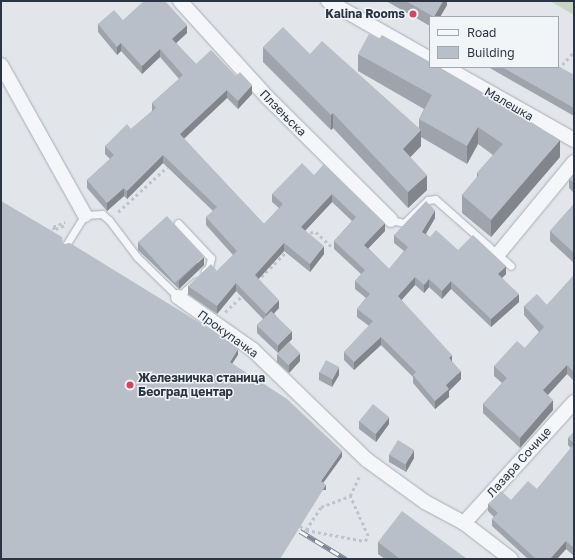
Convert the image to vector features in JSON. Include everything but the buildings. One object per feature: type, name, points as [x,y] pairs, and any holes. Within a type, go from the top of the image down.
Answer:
[{"type":"street","name":"Плзењска","points":[[180,1],[268,98],[391,220]]},
{"type":"street","points":[[328,1],[429,58]]},
{"type":"street","points":[[1,65],[85,215]]},
{"type":"street","name":"Малешка","points":[[446,68],[574,140]]},
{"type":"street","points":[[499,253],[574,162]]},
{"type":"street","name":"Прокупачка","points":[[178,297],[253,350],[367,460],[425,502],[464,523],[511,559]]},
{"type":"street","name":"Лазара Сочице","points":[[464,523],[574,402]]},
{"type":"lane","points":[[391,220],[404,223],[428,200],[435,199],[499,253],[511,266]]},
{"type":"lane","points":[[66,245],[85,215],[102,214],[109,220]]},
{"type":"lane","name":"Прокупачка","points":[[109,220],[137,257],[178,297]]},
{"type":"lane","points":[[178,223],[211,258],[209,267],[178,297]]},
{"type":"path","points":[[554,74],[574,52]]},
{"type":"path","points":[[109,220],[167,167]]},
{"type":"path","points":[[301,235],[306,231],[316,232],[331,246]]},
{"type":"path","points":[[251,287],[292,245]]},
{"type":"path","points":[[224,313],[246,292]]},
{"type":"path","points":[[306,530],[321,507],[350,496],[367,460]]},
{"type":"path","points":[[293,520],[306,530],[365,541],[368,536],[350,496]]},
{"type":"green space","points":[[550,1],[574,1],[574,15]]},
{"type":"railway","points":[[300,531],[346,559]]},
{"type":"place","name":"Kalina Rooms","points":[[413,14]]},
{"type":"place","name":"Железничка станица Београд центар","points":[[130,385]]}]
